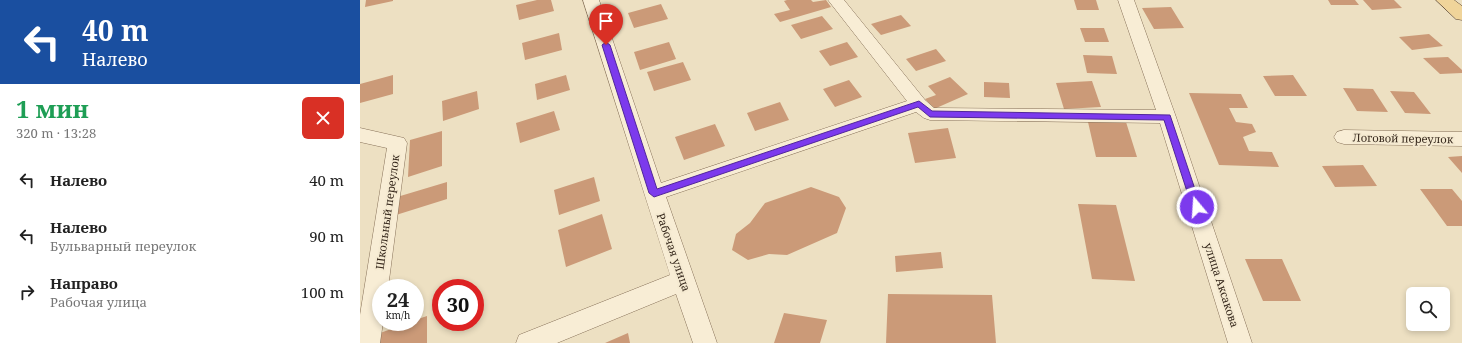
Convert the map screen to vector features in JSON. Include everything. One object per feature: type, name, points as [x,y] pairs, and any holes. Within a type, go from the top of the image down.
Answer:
[{"type":"main road","points":[[1444,0],[1462,15]]},
{"type":"street","name":"Рабочая улица","points":[[591,0],[705,343]]},
{"type":"street","points":[[836,0],[919,104],[930,114],[1167,117]]},
{"type":"street","name":"улица Аксакова","points":[[1126,0],[1167,117],[1240,343]]},
{"type":"street","points":[[654,193],[919,104]]},
{"type":"street","name":"Школьный переулок","points":[[360,135],[398,143],[368,343]]},
{"type":"street","name":"Логовой переулок","points":[[1344,137],[1462,139]]},
{"type":"street","points":[[528,343],[684,280]]},
{"type":"building","points":[[366,0],[393,0],[393,1],[365,7]]},
{"type":"building","points":[[537,0],[551,0],[554,11],[519,20],[516,5]]},
{"type":"building","points":[[811,0],[813,2],[826,0],[831,7],[780,22],[774,14],[790,10],[784,1]]},
{"type":"building","points":[[1074,0],[1096,0],[1099,10],[1077,10]]},
{"type":"building","points":[[1328,0],[1355,0],[1359,5],[1331,5]]},
{"type":"building","points":[[1363,0],[1394,0],[1402,8],[1372,10]]},
{"type":"building","points":[[661,4],[668,19],[634,28],[628,13]]},
{"type":"building","points":[[1171,7],[1184,28],[1154,29],[1142,8]]},
{"type":"building","points":[[901,15],[911,26],[881,35],[871,24]]},
{"type":"building","points":[[822,16],[833,29],[801,39],[791,25]]},
{"type":"building","points":[[1080,28],[1104,28],[1109,42],[1085,42]]},
{"type":"building","points":[[559,33],[562,50],[525,60],[522,43]]},
{"type":"building","points":[[1429,34],[1443,46],[1412,50],[1399,37]]},
{"type":"building","points":[[669,42],[676,59],[640,70],[634,52]]},
{"type":"building","points":[[847,42],[858,57],[830,66],[819,51]]},
{"type":"building","points":[[936,49],[946,61],[916,71],[906,59]]},
{"type":"building","points":[[1083,55],[1112,56],[1117,74],[1087,73]]},
{"type":"building","points":[[1448,57],[1462,70],[1462,73],[1440,74],[1423,58]]},
{"type":"building","points":[[683,62],[691,80],[654,91],[647,72]]},
{"type":"building","points":[[393,75],[393,94],[360,103],[360,84]]},
{"type":"building","points":[[566,75],[570,90],[537,100],[535,84]]},
{"type":"building","points":[[1293,75],[1307,96],[1275,96],[1263,76]]},
{"type":"building","points":[[950,77],[968,94],[934,109],[925,99],[936,95],[928,86]]},
{"type":"building","points":[[849,80],[862,97],[835,107],[823,89]]},
{"type":"building","points":[[1092,81],[1101,107],[1064,109],[1056,83]]},
{"type":"building","points":[[984,82],[1009,83],[1010,98],[984,97]]},
{"type":"building","points":[[1343,88],[1373,89],[1388,112],[1357,111]]},
{"type":"building","points":[[477,91],[479,109],[443,121],[442,101]]},
{"type":"building","points":[[1390,91],[1414,92],[1431,114],[1405,113]]},
{"type":"building","points":[[1189,93],[1241,94],[1248,108],[1229,108],[1236,122],[1252,124],[1256,132],[1243,137],[1249,151],[1272,152],[1279,167],[1219,165]]},
{"type":"building","points":[[780,102],[789,120],[755,131],[747,113]]},
{"type":"building","points":[[554,111],[560,130],[520,143],[516,123]]},
{"type":"building","points":[[1088,122],[1126,122],[1137,157],[1096,157]]},
{"type":"building","points":[[715,124],[725,146],[684,160],[675,137]]},
{"type":"building","points":[[948,128],[956,158],[915,163],[908,133]]},
{"type":"building","points":[[442,131],[442,166],[408,177],[410,140]]},
{"type":"building","points":[[1462,156],[1462,173],[1448,157]]},
{"type":"building","points":[[1363,165],[1377,186],[1335,187],[1322,166]]},
{"type":"building","points":[[594,177],[600,201],[559,215],[554,190]]},
{"type":"building","points":[[447,182],[447,199],[396,215],[397,197]]},
{"type":"building","points":[[811,187],[839,197],[846,208],[837,233],[787,255],[769,254],[748,260],[732,250],[736,234],[750,223],[765,203]]},
{"type":"building","points":[[1420,189],[1452,189],[1462,201],[1462,226],[1447,226]]},
{"type":"building","points":[[1078,204],[1116,205],[1135,281],[1092,279]]},
{"type":"building","points":[[602,214],[612,249],[566,267],[558,230]]},
{"type":"building","points":[[941,252],[943,268],[896,272],[895,256]]},
{"type":"building","points":[[1245,259],[1282,259],[1301,301],[1263,301]]},
{"type":"building","points":[[888,294],[992,295],[996,343],[886,343]]},
{"type":"building","points":[[784,313],[827,320],[820,343],[774,343]]},
{"type":"building","points":[[427,316],[427,343],[380,343],[380,333],[386,331],[424,331],[424,317]]},
{"type":"building","points":[[628,333],[630,343],[605,343]]},
{"type":"route","points":[[606,45],[654,193],[919,104],[930,114],[1167,117],[1197,207]]}]
